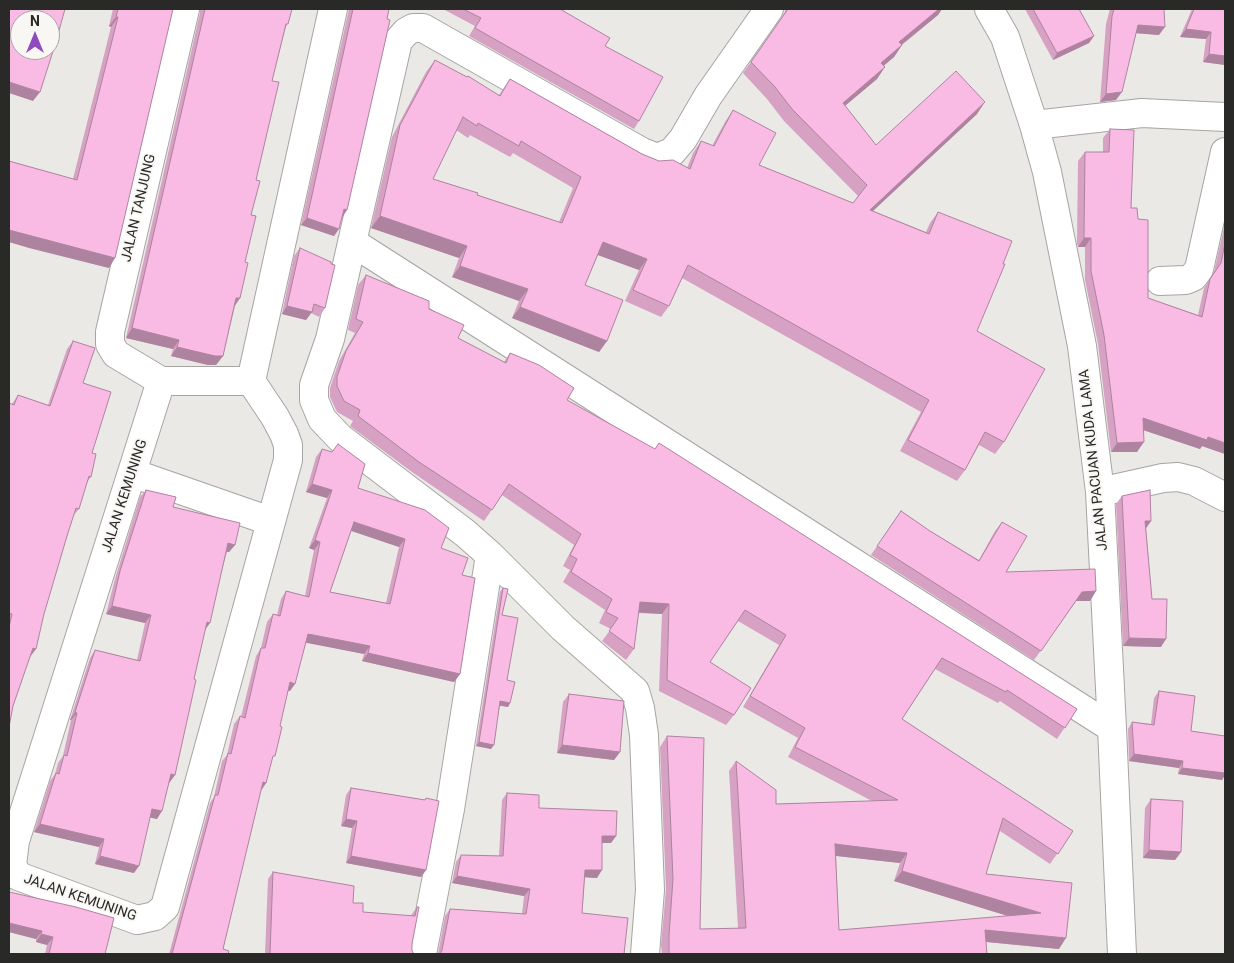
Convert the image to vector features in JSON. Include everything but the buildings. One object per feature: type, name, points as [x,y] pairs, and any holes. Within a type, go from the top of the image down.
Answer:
[{"type":"street","name":"JALAN TANJUNG","points":[[161,381],[116,354],[110,344],[110,332],[185,9]]},
{"type":"street","points":[[161,381],[251,380],[334,9]]},
{"type":"street","points":[[645,954],[650,890],[649,861],[644,736],[640,708],[635,691],[563,628],[490,555],[340,438],[322,419],[314,400],[314,385],[330,340],[398,41],[406,32],[413,28],[423,28],[642,152],[657,158],[672,152],[683,139],[708,96],[769,9]]},
{"type":"street","name":"JALAN PACUAN KUDA LAMA","points":[[989,9],[1006,37],[1034,126],[1046,172],[1082,346],[1100,492],[1122,954]]},
{"type":"street","points":[[1034,126],[1142,113],[1225,116]]},
{"type":"street","points":[[1160,281],[1186,280],[1193,277],[1199,269],[1225,152]]},
{"type":"street","points":[[352,242],[1112,728]]},
{"type":"street","name":"JALAN KEMUNING","points":[[161,381],[15,841],[12,865],[18,876],[137,920],[155,916],[165,907],[288,460],[288,444],[276,417],[251,380]]},
{"type":"street","points":[[132,473],[270,521]]},
{"type":"street","points":[[1100,492],[1164,478],[1178,477],[1194,481],[1225,497]]},
{"type":"street","points":[[422,954],[450,808],[490,555]]}]
